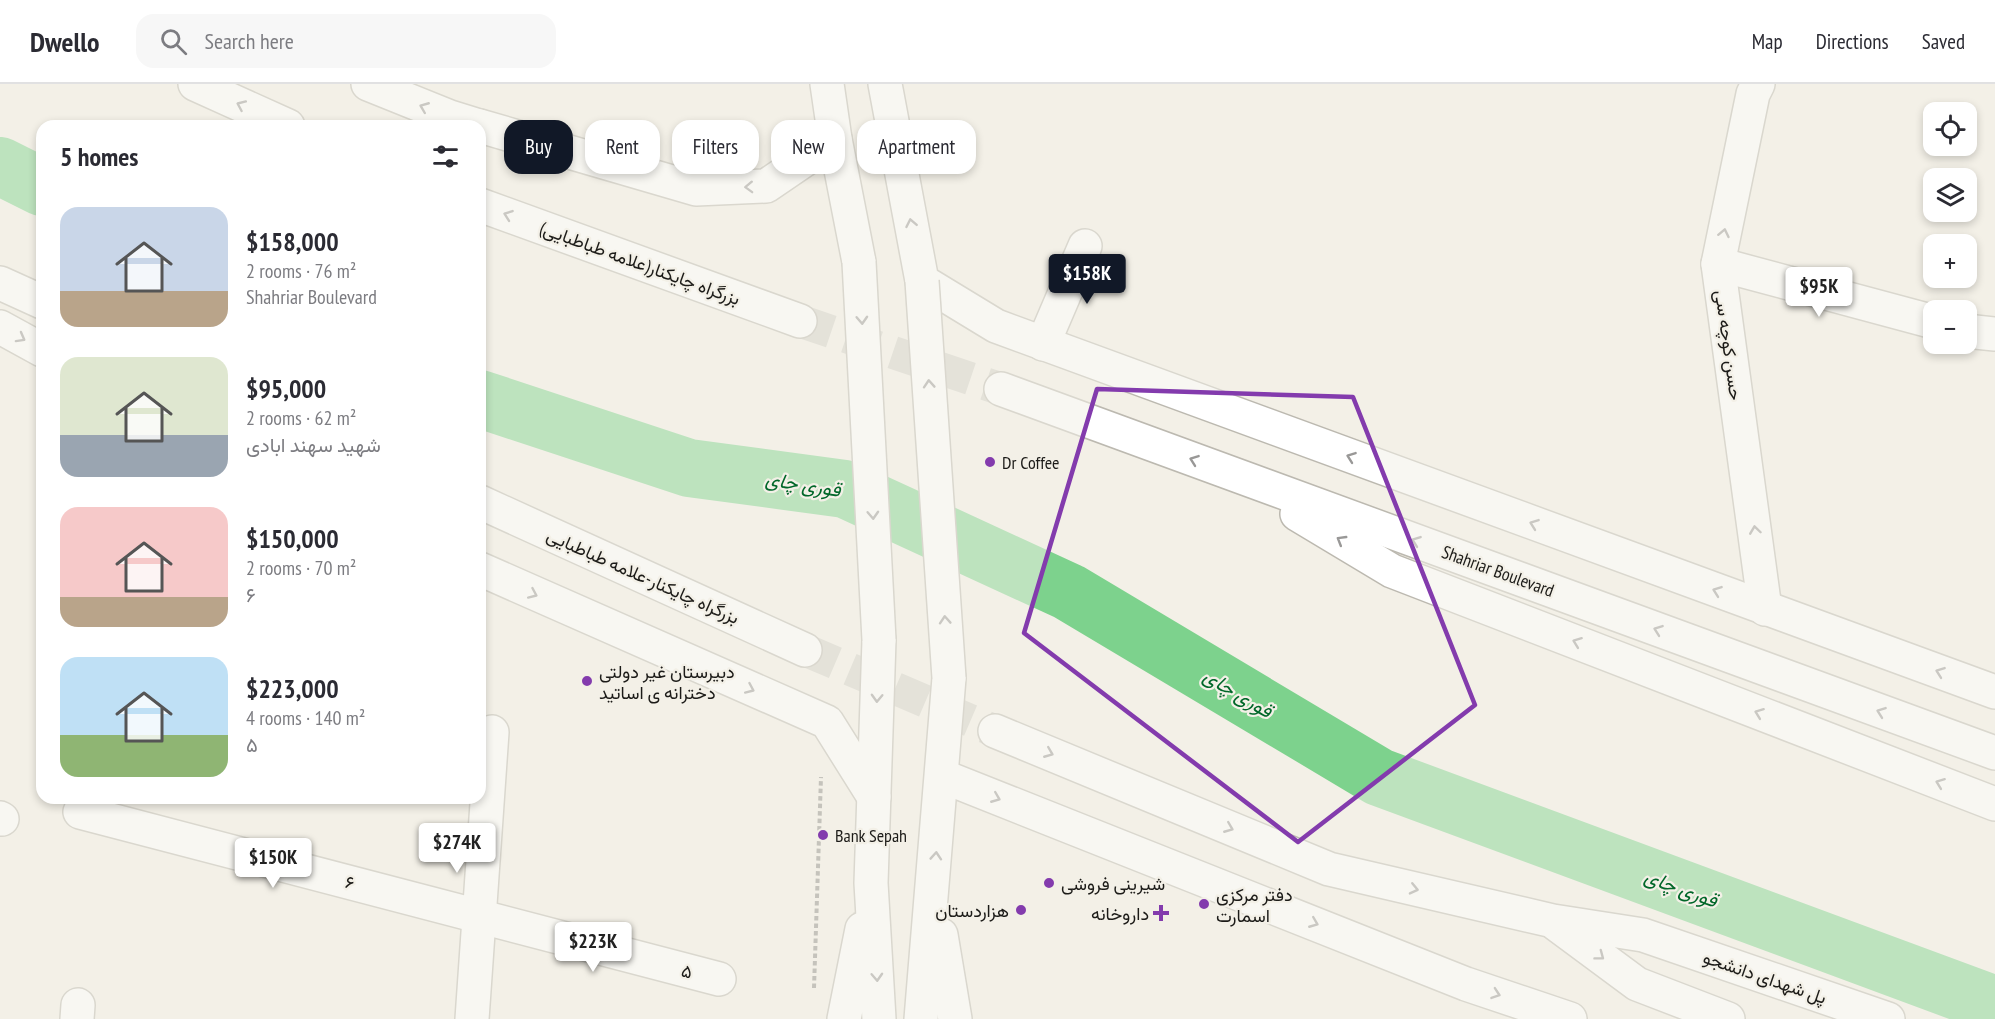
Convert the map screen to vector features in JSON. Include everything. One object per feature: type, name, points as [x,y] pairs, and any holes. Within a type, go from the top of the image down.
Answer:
[{"type":"main road","points":[[195,84],[275,120]]},
{"type":"main road","points":[[368,84],[460,120]]},
{"type":"main road","points":[[827,84],[832,120]]},
{"type":"main road","points":[[885,84],[922,281],[949,678],[921,1019]]},
{"type":"main road","name":"حسن کوچه سی","points":[[1758,84],[1753,94],[1718,264],[1766,609]]},
{"type":"main road","points":[[486,128],[696,189],[766,186],[784,174]]},
{"type":"main road","points":[[842,174],[858,262],[879,640],[871,883],[879,1019]]},
{"type":"main road","name":"بزرگراه چایکنار(علامه طباطبایی)","points":[[486,207],[800,321]]},
{"type":"main road","points":[[1043,344],[1085,246]]},
{"type":"main road","points":[[1718,264],[1923,319]]},
{"type":"main road","points":[[922,281],[996,326],[1995,692]]},
{"type":"main road","points":[[0,283],[36,299]]},
{"type":"main road","points":[[0,327],[36,347]]},
{"type":"main road","points":[[1977,332],[1995,334]]},
{"type":"main road","name":"Shahriar Boulevard","points":[[1001,389],[1995,753]]},
{"type":"main road","points":[[1232,474],[1392,571],[1995,804]]},
{"type":"main road","name":"بزرگراه چایکنار-علامه طباطبایی","points":[[486,505],[805,650]]},
{"type":"main road","points":[[486,572],[827,722],[874,797]]},
{"type":"main road","name":"پل شهدای دانشجو","points":[[995,731],[1329,869],[1552,921],[1643,935],[1888,1019]]},
{"type":"main road","points":[[472,1019],[492,732]]},
{"type":"main road","points":[[942,776],[1466,984],[1570,1019]]},
{"type":"main road","name":"۶","points":[[80,812],[480,916]]},
{"type":"main road","points":[[844,1019],[871,883]]},
{"type":"main road","points":[[933,888],[955,1019]]},
{"type":"main road","name":"۵","points":[[480,916],[719,979]]},
{"type":"main road","points":[[1552,921],[1637,984],[1728,1019]]},
{"type":"path","points":[[814,996],[821,776]]},
{"type":"highlighted area","points":[[1097,389],[1353,397],[1475,705],[1298,842],[1024,633]]},
{"type":"waterway","name":"قوری چای","points":[[0,166],[36,184]]},
{"type":"waterway","name":"قوری چای","points":[[486,401],[689,468],[845,489],[1069,592],[1379,777],[1995,1005]]},
{"type":"tunnel","points":[[800,321],[1001,389]]},
{"type":"tunnel","points":[[805,650],[995,731]]},
{"type":"place","name":"Dr Coffee","points":[[990,462]]},
{"type":"place","name":"دبیرستان غیر دولتی دخترانه ی اساتید","points":[[587,681]]},
{"type":"place","name":"Bank Sepah","points":[[823,835]]},
{"type":"place","name":"شیرینی فروشی","points":[[1049,883]]},
{"type":"place","name":"دفتر مرکزی اسمارت","points":[[1204,904]]},
{"type":"place","name":"هزاردستان","points":[[1021,910]]},
{"type":"place","name":"داروخانه","points":[[1161,913]]}]
